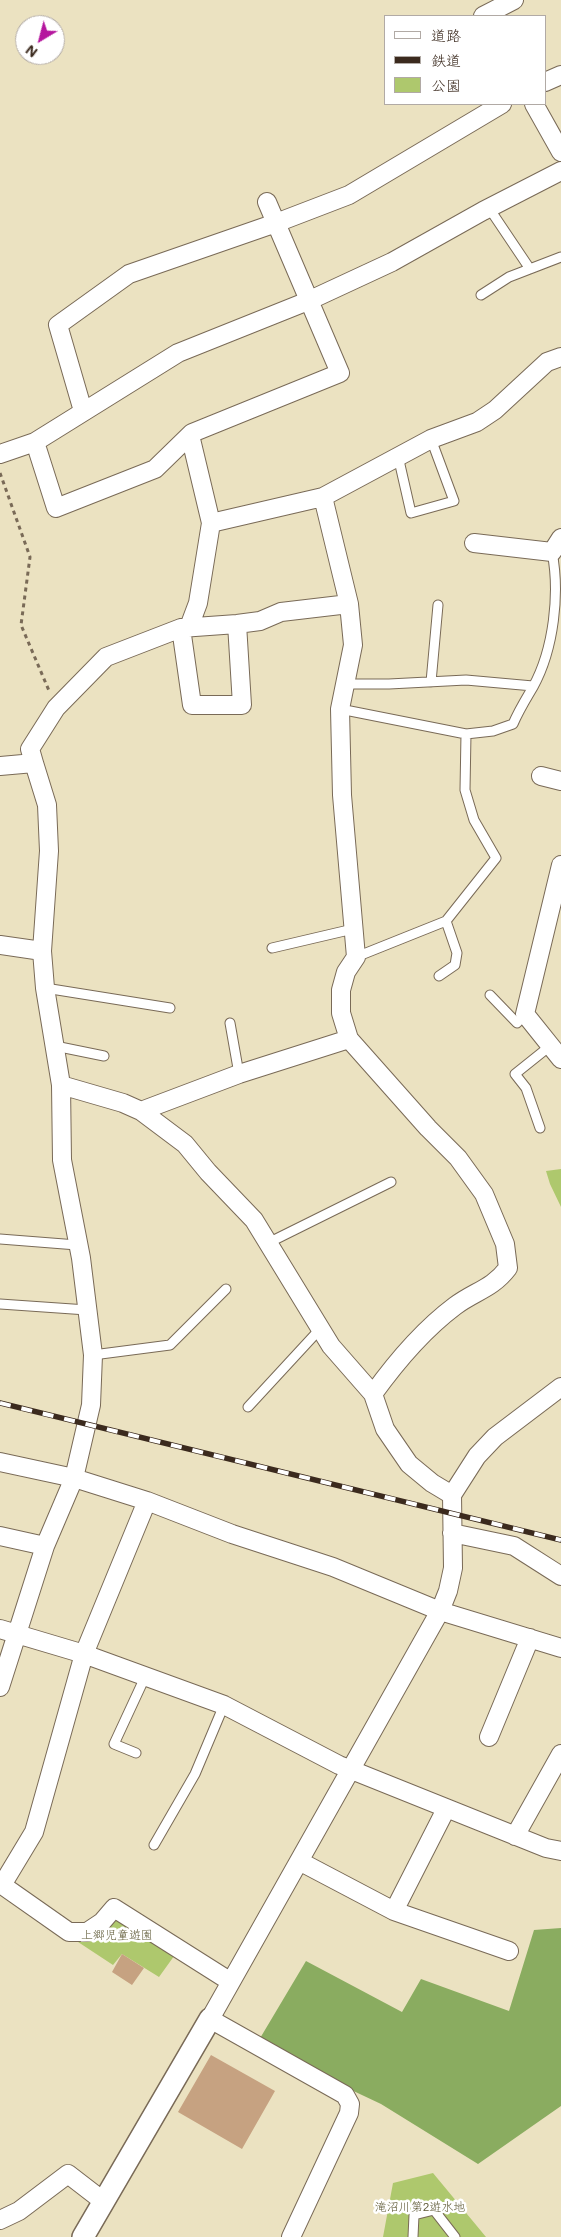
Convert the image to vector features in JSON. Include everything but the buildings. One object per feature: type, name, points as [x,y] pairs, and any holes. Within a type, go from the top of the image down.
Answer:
[{"type":"street","points":[[485,15],[514,0]]},
{"type":"street","points":[[546,82],[561,75]]},
{"type":"street","points":[[83,411],[58,325],[128,274],[276,223],[349,194],[500,105]]},
{"type":"street","points":[[535,105],[561,152]]},
{"type":"street","points":[[0,454],[34,442],[178,353],[308,301],[392,262],[489,208],[561,172]]},
{"type":"street","points":[[34,442],[56,508],[155,469],[190,435],[340,373],[267,202]]},
{"type":"street","points":[[211,523],[323,497],[431,439],[483,418],[495,410],[547,362],[561,357]]},
{"type":"street","points":[[190,435],[211,523],[198,603],[185,628],[192,705],[242,705],[237,624]]},
{"type":"street","points":[[323,497],[350,604],[353,646],[340,709],[342,795],[356,957],[346,972],[341,990],[341,1013],[349,1038],[428,1128],[458,1158],[484,1194],[505,1244],[508,1268],[498,1282],[457,1305],[432,1325],[389,1371],[373,1394]]},
{"type":"street","points":[[474,543],[556,545]]},
{"type":"street","points":[[0,1687],[45,1546],[74,1478],[91,1405],[92,1355],[81,1258],[62,1160],[61,1085],[45,988],[42,951],[48,842],[47,805],[30,749],[56,708],[106,656],[185,628],[260,621],[281,612],[350,604]]},
{"type":"street","points":[[0,766],[34,763]]},
{"type":"street","points":[[541,776],[561,781]]},
{"type":"street","points":[[555,1053],[525,1014],[561,865]]},
{"type":"street","points":[[0,945],[42,951]]},
{"type":"street","points":[[141,1111],[239,1074],[349,1038]]},
{"type":"street","points":[[61,1085],[123,1103],[141,1111],[185,1144],[208,1172],[254,1220],[331,1346],[373,1394],[385,1429],[409,1464],[432,1483],[452,1495]]},
{"type":"street","points":[[83,2237],[210,2019],[349,1769],[440,1611],[448,1591],[453,1568],[452,1495],[477,1456],[495,1437],[512,1422],[561,1387]]},
{"type":"street","points":[[0,1462],[74,1478],[147,1501],[232,1534],[333,1567],[440,1611],[561,1648]]},
{"type":"street","points":[[147,1501],[84,1654],[34,1832],[2,1885],[69,1932],[87,1932],[102,1922],[114,1908],[231,1982]]},
{"type":"street","points":[[452,1533],[514,1546],[561,1576]]},
{"type":"street","points":[[0,1536],[45,1546]]},
{"type":"street","points":[[0,1629],[146,1675],[224,1706],[349,1769],[546,1848],[561,1851]]},
{"type":"street","points":[[489,1738],[530,1638]]},
{"type":"street","points":[[515,1836],[561,1754]]},
{"type":"street","points":[[394,1911],[446,1809]]},
{"type":"street","points":[[299,1861],[394,1911],[509,1951]]},
{"type":"street","points":[[210,2019],[345,2095],[350,2104],[349,2113],[291,2237]]},
{"type":"street","points":[[0,2220],[19,2211],[68,2174],[103,2202]]},
{"type":"lane","points":[[489,208],[530,269]]},
{"type":"lane","points":[[481,295],[509,277],[561,257]]},
{"type":"lane","points":[[398,456],[411,514],[454,501],[431,439]]},
{"type":"lane","points":[[340,709],[466,734],[494,731],[513,724],[523,702],[534,686],[552,638],[556,545]]},
{"type":"lane","points":[[431,682],[438,604]]},
{"type":"lane","points":[[345,684],[466,680],[534,686]]},
{"type":"lane","points":[[356,957],[446,921],[496,858],[474,820],[465,790],[466,734]]},
{"type":"lane","points":[[438,976],[455,965],[457,953],[446,921]]},
{"type":"lane","points":[[272,948],[353,929]]},
{"type":"lane","points":[[45,988],[170,1008]]},
{"type":"lane","points":[[490,995],[517,1023],[525,1014]]},
{"type":"lane","points":[[230,1023],[239,1074]]},
{"type":"lane","points":[[55,1046],[104,1056]]},
{"type":"lane","points":[[540,1128],[526,1088],[515,1074],[555,1053]]},
{"type":"lane","points":[[268,1243],[391,1182]]},
{"type":"lane","points":[[0,1239],[77,1245]]},
{"type":"lane","points":[[92,1355],[170,1344],[226,1289]]},
{"type":"lane","points":[[0,1304],[87,1310]]},
{"type":"lane","points":[[248,1407],[320,1329]]},
{"type":"lane","points":[[136,1754],[114,1744],[146,1675]]},
{"type":"lane","points":[[154,1845],[195,1774],[224,1706]]},
{"type":"lane","points":[[413,2237],[414,2215],[434,2210],[455,2237]]},
{"type":"path","points":[[0,473],[30,557],[22,625],[56,708]]},
{"type":"green space","points":[[561,1169],[561,1207],[546,1171]]},
{"type":"green space","name":"上郷児童遊園","points":[[114,1908],[177,1952],[159,1977],[122,1954],[113,1965],[72,1938]]},
{"type":"green space","points":[[561,1928],[561,2106],[478,2164],[381,2104],[256,2045],[306,1961],[402,2012],[421,1979],[509,2011],[534,1930]]},
{"type":"green space","name":"滝沼川第2遊水地","points":[[433,2173],[486,2237],[383,2237],[393,2183]]},
{"type":"railway","points":[[0,1403],[561,1540]]}]
